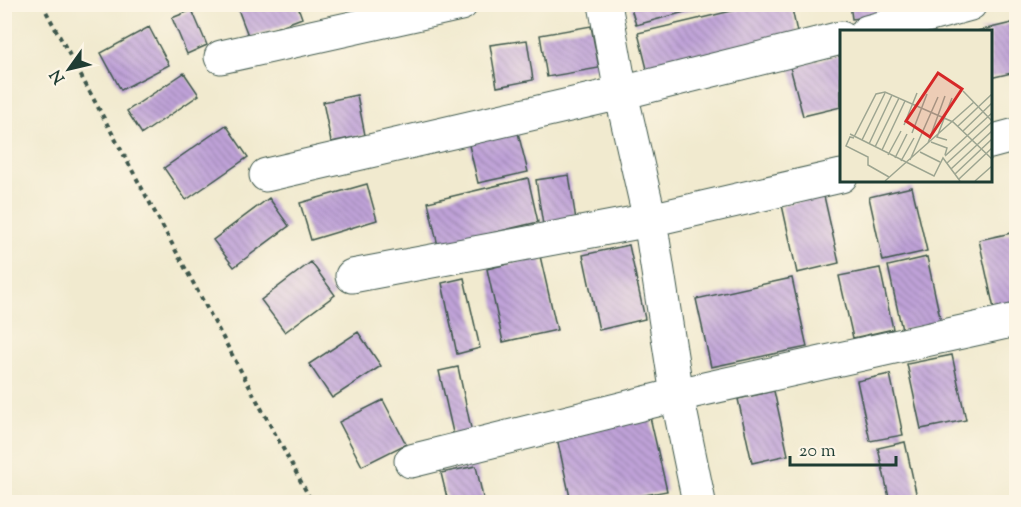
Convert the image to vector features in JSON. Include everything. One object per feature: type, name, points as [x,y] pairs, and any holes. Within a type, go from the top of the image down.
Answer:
[{"type":"street","points":[[221,57],[462,4]]},
{"type":"street","points":[[605,4],[621,93],[650,220],[677,395],[699,502]]},
{"type":"street","points":[[874,30],[970,4]]},
{"type":"street","points":[[266,175],[621,93],[840,38]]},
{"type":"street","points":[[991,142],[1017,135]]},
{"type":"street","points":[[352,276],[650,220],[840,176]]},
{"type":"street","points":[[411,460],[677,395],[1017,320]]},
{"type":"path","points":[[42,4],[312,502]]},
{"type":"building","points":[[236,4],[297,4],[302,18],[249,38]]},
{"type":"building","points":[[761,4],[791,4],[798,37],[648,73],[638,33]]},
{"type":"building","points":[[850,4],[886,4],[887,15],[852,19]]},
{"type":"building","points":[[630,5],[711,5],[636,25]]},
{"type":"building","points":[[192,10],[207,45],[187,54],[172,18]]},
{"type":"building","points":[[1016,22],[1016,72],[991,78],[991,30],[982,30]]},
{"type":"building","points":[[591,26],[599,68],[547,77],[540,35]]},
{"type":"building","points":[[149,27],[169,65],[121,90],[101,53]]},
{"type":"building","points":[[527,40],[533,80],[497,87],[490,45]]},
{"type":"building","points":[[840,55],[840,107],[803,116],[790,67]]},
{"type":"building","points":[[184,73],[199,95],[142,134],[127,111]]},
{"type":"building","points":[[357,95],[365,135],[331,142],[323,102]]},
{"type":"building","points":[[226,125],[248,157],[186,200],[164,168]]},
{"type":"building","points":[[517,129],[528,172],[478,183],[468,141]]},
{"type":"building","points":[[569,175],[576,220],[543,225],[536,180]]},
{"type":"building","points":[[528,178],[538,222],[438,246],[428,202]]},
{"type":"building","points":[[367,184],[377,220],[311,240],[300,203]]},
{"type":"building","points":[[912,187],[927,251],[883,261],[869,197]]},
{"type":"building","points":[[824,196],[839,263],[797,273],[782,205]]},
{"type":"building","points":[[269,198],[289,226],[234,267],[213,240]]},
{"type":"building","points":[[1016,232],[1016,304],[994,309],[979,240]]},
{"type":"building","points":[[629,245],[645,319],[599,330],[583,255]]},
{"type":"building","points":[[540,256],[557,330],[503,342],[487,269]]},
{"type":"building","points":[[927,257],[941,322],[902,330],[888,266]]},
{"type":"building","points":[[311,262],[335,295],[285,332],[261,300]]},
{"type":"building","points":[[880,268],[893,329],[853,338],[839,276]]},
{"type":"building","points":[[464,278],[480,348],[457,354],[442,283]]},
{"type":"building","points":[[792,278],[807,347],[711,367],[696,299]]},
{"type":"building","points":[[358,332],[381,366],[332,398],[309,364]]},
{"type":"building","points":[[952,355],[966,420],[921,429],[907,364]]},
{"type":"building","points":[[458,367],[472,433],[454,437],[439,371]]},
{"type":"building","points":[[890,374],[903,435],[870,441],[857,381]]},
{"type":"building","points":[[774,391],[788,455],[752,463],[738,399]]},
{"type":"building","points":[[383,400],[406,444],[362,466],[339,422]]},
{"type":"building","points":[[650,417],[667,491],[607,502],[571,502],[557,438]]},
{"type":"building","points":[[905,442],[918,502],[890,502],[878,448]]},
{"type":"building","points":[[476,466],[484,502],[448,502],[441,473]]}]
